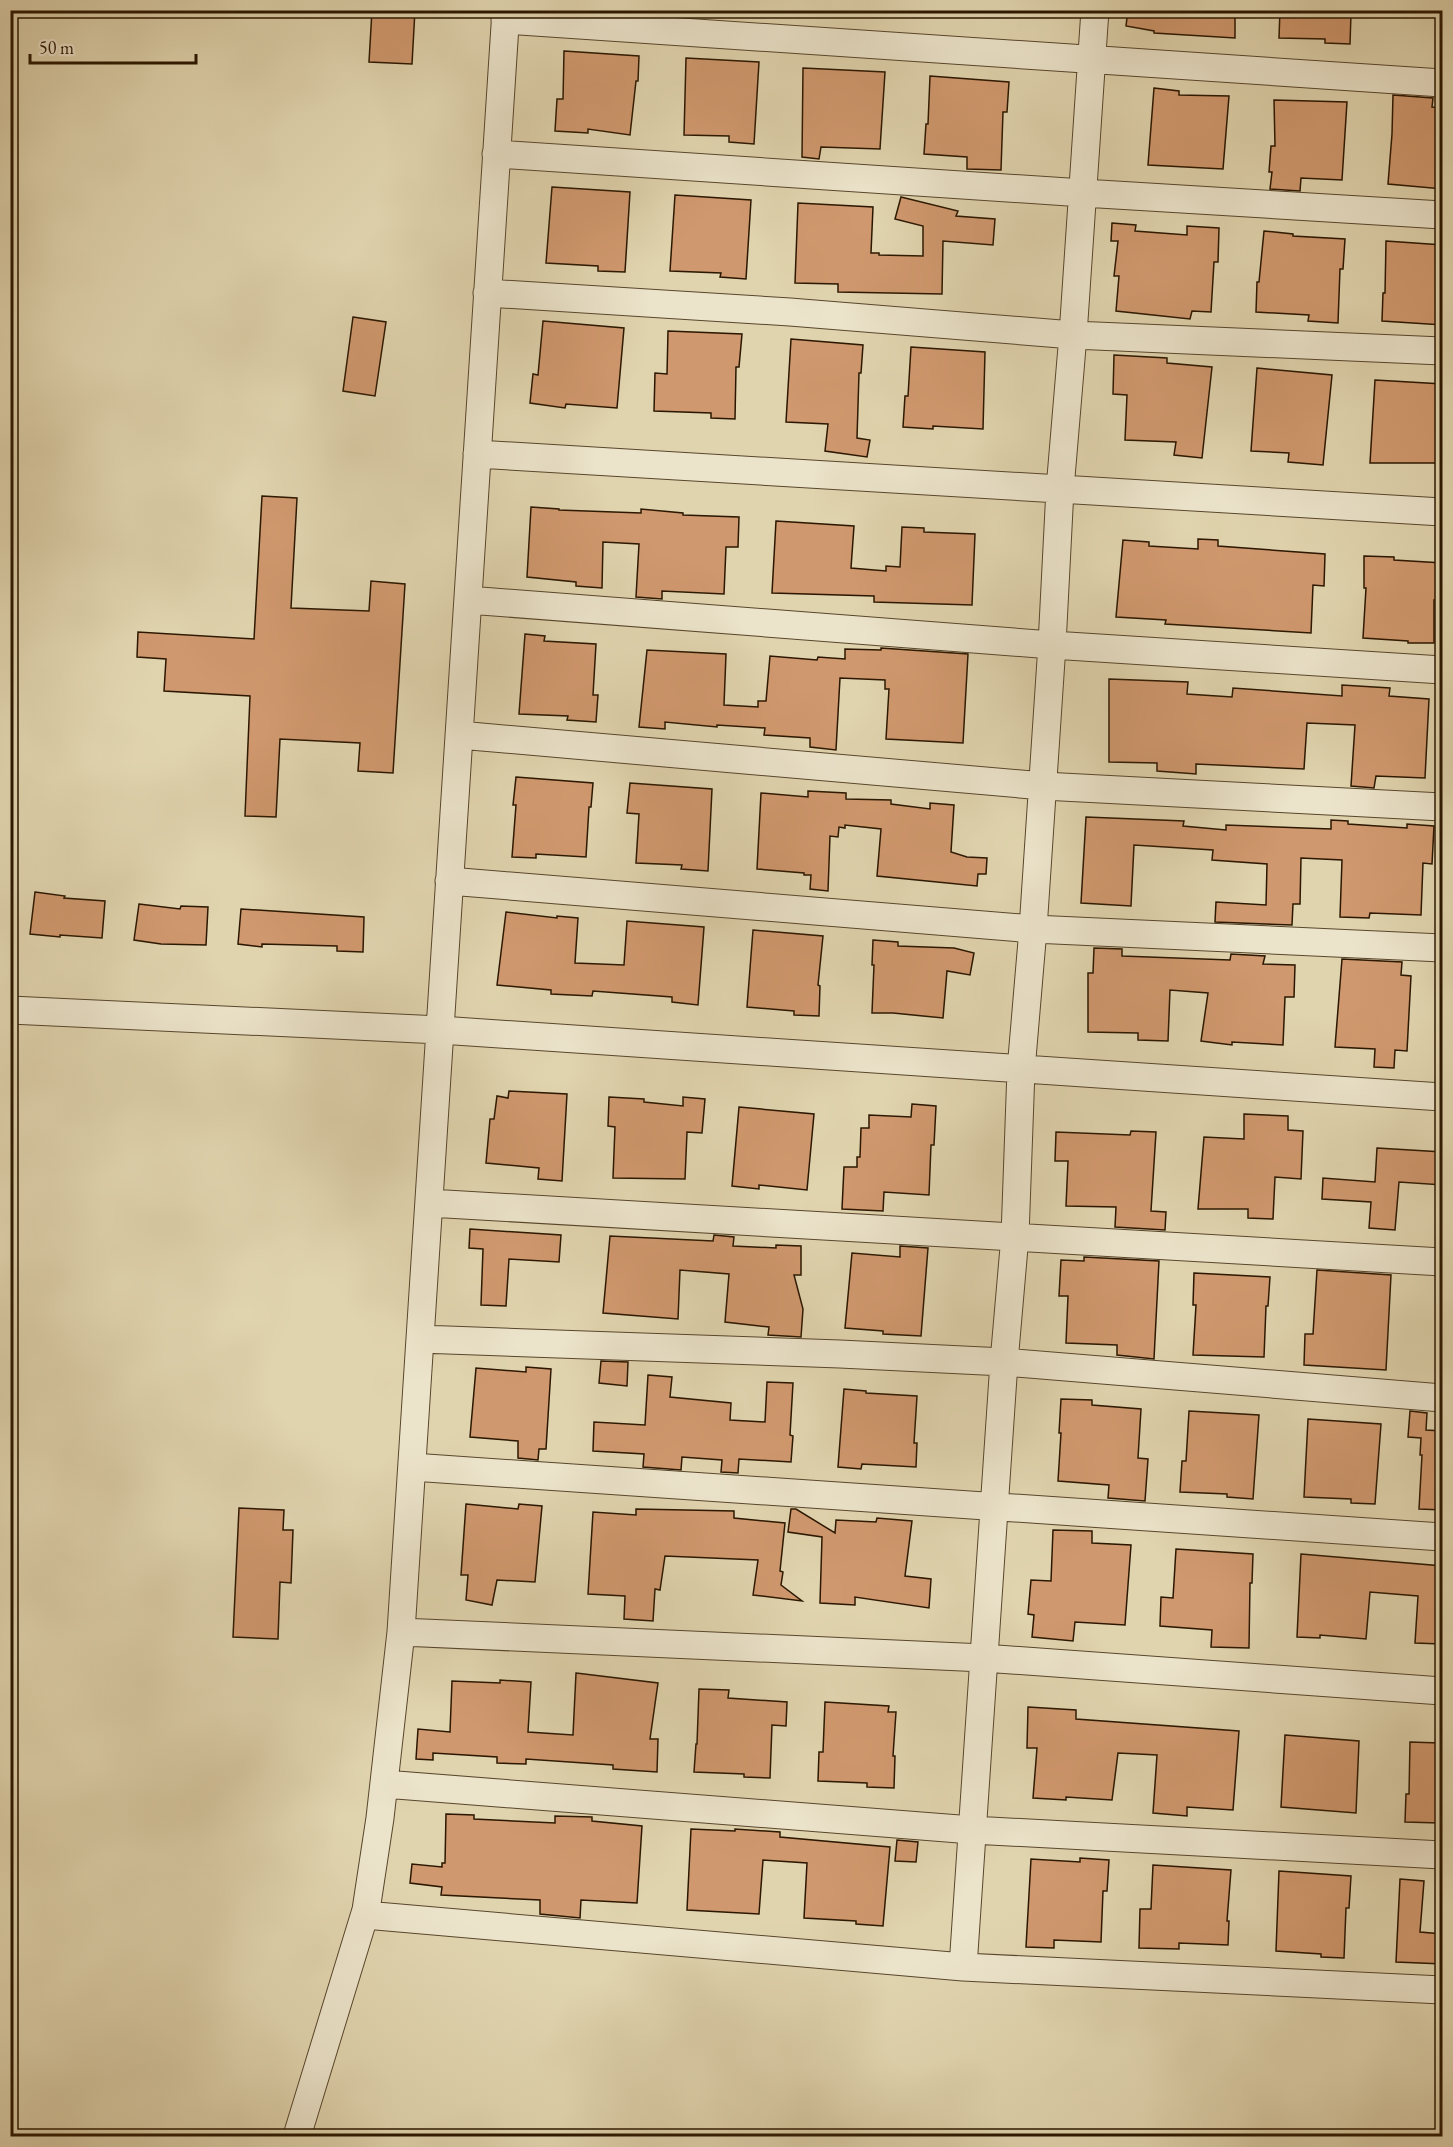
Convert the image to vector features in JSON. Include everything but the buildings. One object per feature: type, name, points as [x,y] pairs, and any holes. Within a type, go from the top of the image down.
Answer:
[{"type":"street","points":[[963,1967],[1004,1362],[1015,1236],[1021,1070],[1053,645],[1060,489],[1095,10]]},
{"type":"street","points":[[297,2136],[365,1914],[384,1784],[401,1632],[506,15],[1443,83]]},
{"type":"street","points":[[496,154],[1443,215]]},
{"type":"street","points":[[487,293],[790,312],[1073,335],[1443,351]]},
{"type":"street","points":[[477,454],[1443,512]]},
{"type":"street","points":[[468,600],[1053,645],[1443,670]]},
{"type":"street","points":[[459,735],[1043,786],[1443,807]]},
{"type":"street","points":[[449,881],[1033,929],[1443,948]]},
{"type":"street","points":[[10,1010],[440,1030],[1443,1097]]},
{"type":"street","points":[[429,1203],[1443,1262]]},
{"type":"street","points":[[420,1339],[1004,1362],[1443,1398]]},
{"type":"street","points":[[412,1467],[1443,1537]]},
{"type":"street","points":[[401,1632],[984,1659],[1443,1691]]},
{"type":"street","points":[[384,1784],[972,1830],[1443,1855]]},
{"type":"street","points":[[365,1914],[963,1967],[1443,1990]]}]
